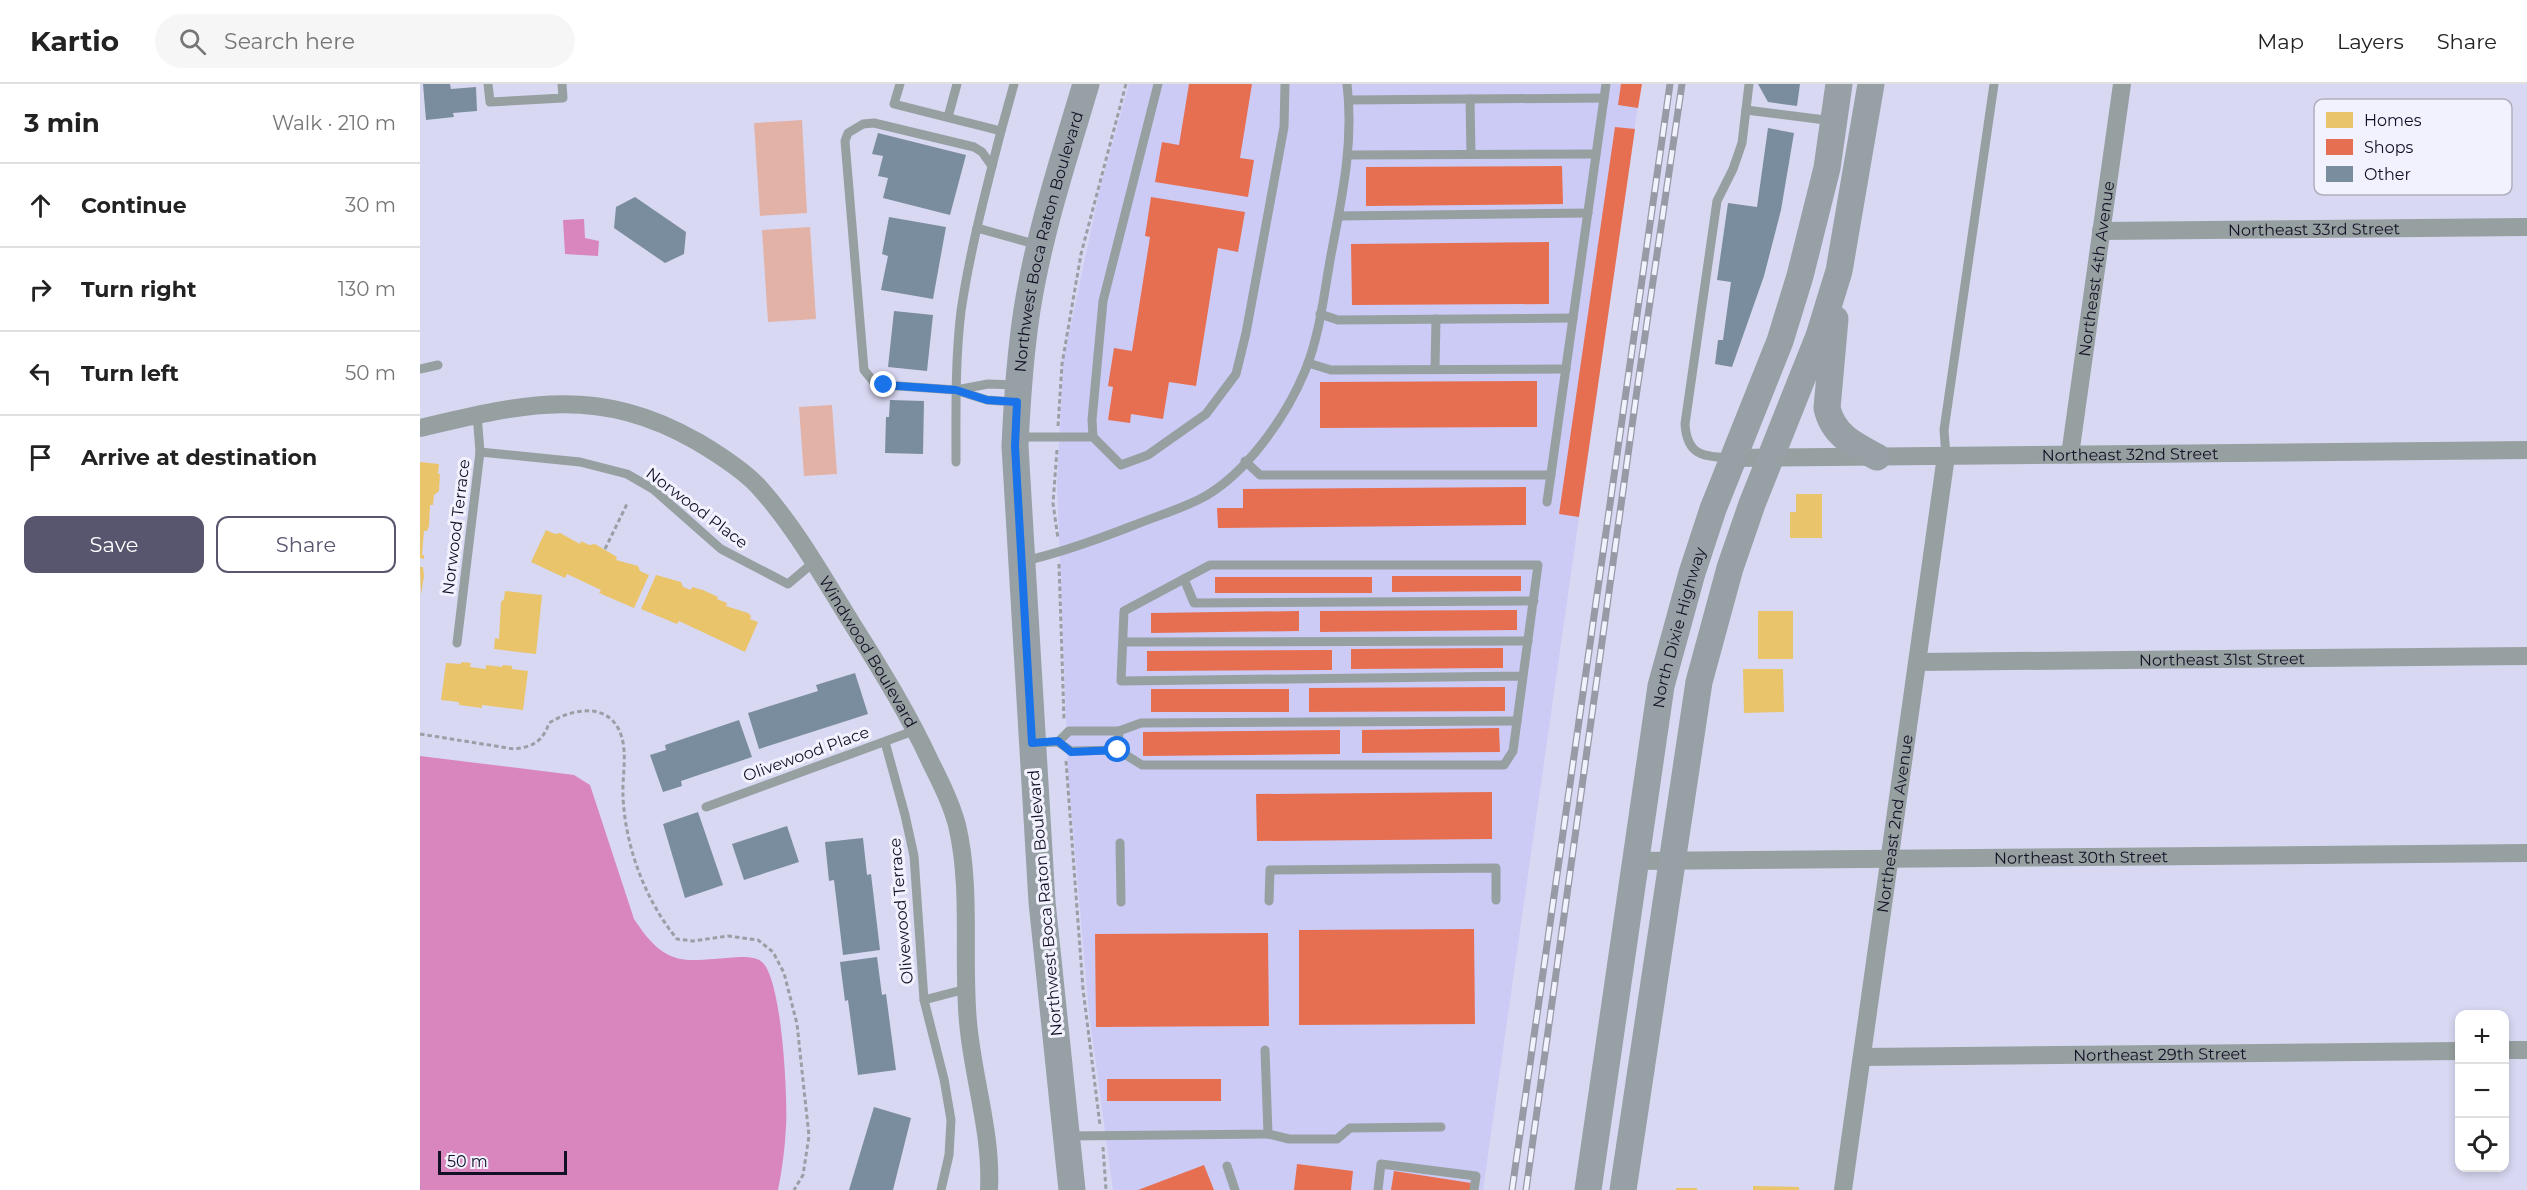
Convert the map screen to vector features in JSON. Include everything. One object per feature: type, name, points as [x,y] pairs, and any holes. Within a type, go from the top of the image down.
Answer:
[{"type":"main road","name":"Northwest Boca Raton Boulevard","points":[[1072,1190],[1042,902],[1055,742],[1022,562],[1015,437],[1027,309],[1040,245],[1086,84]]},
{"type":"main road","name":"North Dixie Highway","points":[[1588,1190],[1661,686],[1692,573],[1732,458],[1780,341],[1800,276],[1827,168],[1839,84]]},
{"type":"main road","name":"North Dixie Highway","points":[[1623,1190],[1700,682],[1730,568],[1769,458],[1819,336],[1839,272],[1871,84]]},
{"type":"main road","points":[[1839,272],[1827,408],[1836,431],[1852,444],[1877,457]]},
{"type":"street","name":"Northeast 4th Avenue","points":[[2070,455],[2122,84]]},
{"type":"street","name":"Northeast 33rd Street","points":[[2101,231],[2527,227]]},
{"type":"street","name":"Windwood Boulevard","points":[[420,428],[477,414],[530,405],[585,404],[618,410],[650,419],[709,448],[756,483],[792,528],[916,730],[950,803],[963,859],[966,989],[974,1073],[987,1139],[989,1190]]},
{"type":"street","name":"Northeast 32nd Street","points":[[1732,458],[2527,450]]},
{"type":"street","name":"Northeast 2nd Avenue","points":[[1843,1190],[1946,456]]},
{"type":"street","name":"Northeast 31st Street","points":[[1918,662],[2527,656]]},
{"type":"street","name":"Northeast 30th Street","points":[[1635,861],[2527,853]]},
{"type":"street","points":[[2509,1050],[2527,1050]]},
{"type":"street","name":"Northeast 29th Street","points":[[1862,1057],[2455,1051]]},
{"type":"lane","points":[[488,84],[490,102],[563,98],[562,84]]},
{"type":"lane","points":[[900,84],[894,104],[1001,130]]},
{"type":"lane","points":[[948,117],[957,84]]},
{"type":"lane","points":[[956,462],[956,390],[962,310],[977,228],[1014,84]]},
{"type":"lane","points":[[1092,437],[1103,301],[1158,84]]},
{"type":"lane","points":[[1015,437],[1092,437],[1121,465],[1148,455],[1206,414],[1236,374],[1246,333],[1284,127],[1285,84]]},
{"type":"lane","points":[[1022,562],[1058,552],[1201,498],[1221,484],[1245,461],[1268,435],[1288,406],[1308,363],[1339,216],[1348,155],[1347,84]]},
{"type":"lane","points":[[1547,502],[1606,84]]},
{"type":"lane","points":[[1732,458],[1709,456],[1692,448],[1685,435],[1685,424],[1717,201],[1733,169],[1742,143],[1749,84]]},
{"type":"lane","points":[[1946,456],[1944,430],[1994,84]]},
{"type":"lane","points":[[1349,100],[1604,98]]},
{"type":"lane","points":[[1470,99],[1471,154]]},
{"type":"lane","points":[[1746,110],[1833,121]]},
{"type":"lane","points":[[993,166],[982,152],[974,147],[874,123],[855,127],[848,133],[845,141],[864,370],[874,382],[884,385],[956,390],[987,400],[1018,394]]},
{"type":"lane","points":[[1348,155],[1596,154]]},
{"type":"lane","points":[[1339,216],[1588,213]]},
{"type":"lane","points":[[977,228],[1040,245]]},
{"type":"lane","points":[[1320,314],[1338,320],[1573,318]]},
{"type":"lane","points":[[1435,369],[1436,319]]},
{"type":"lane","points":[[1308,363],[1331,370],[1566,369]]},
{"type":"lane","points":[[420,369],[438,364]]},
{"type":"lane","points":[[956,390],[988,384],[1018,394]]},
{"type":"lane","name":"Norwood Terrace","points":[[457,643],[480,452],[477,414]]},
{"type":"lane","name":"Norwood Place","points":[[480,452],[580,462],[627,474],[653,489],[721,549],[788,584],[814,562]]},
{"type":"lane","points":[[1245,461],[1260,475],[1551,475]]},
{"type":"lane","points":[[1517,721],[1141,723],[1119,731],[1070,731],[1055,742],[1071,752],[1118,750],[1142,765],[1504,765],[1513,752],[1538,565],[1210,565],[1124,611],[1122,681],[1523,676]]},
{"type":"lane","points":[[1184,579],[1194,603],[1534,601]]},
{"type":"lane","points":[[1123,642],[1528,641]]},
{"type":"lane","name":"Olivewood Place","points":[[706,807],[916,730]]},
{"type":"lane","points":[[1118,750],[1119,731]]},
{"type":"lane","name":"Olivewood Terrace","points":[[885,741],[914,856],[924,1000],[966,989]]},
{"type":"lane","points":[[1120,843],[1121,902]]},
{"type":"lane","points":[[1269,901],[1270,870],[1496,868],[1496,900]]},
{"type":"lane","points":[[924,1000],[944,1079],[951,1120],[949,1155],[941,1190]]},
{"type":"lane","points":[[1265,1050],[1268,1134]]},
{"type":"lane","points":[[1066,1136],[1268,1134],[1289,1139],[1337,1139],[1350,1128],[1441,1127]]},
{"type":"lane","points":[[1378,1190],[1381,1164],[1476,1176],[1474,1190]]},
{"type":"lane","points":[[1227,1166],[1235,1190]]},
{"type":"path","points":[[1106,1190],[1102,1136],[1055,742],[1058,529],[1053,503],[1062,364],[1082,254],[1126,84]]},
{"type":"path","points":[[605,549],[627,504]]},
{"type":"path","points":[[420,734],[481,745],[524,748],[540,741],[545,736],[549,723],[557,718],[585,710],[608,715],[622,736],[623,795],[632,854],[658,914],[677,939],[693,941],[728,936],[758,940],[774,952],[784,973],[797,1024],[809,1136],[803,1175],[794,1190]]},
{"type":"shaded area","points":[[1129,84],[1641,84],[1483,1190],[1113,1190],[1089,1013],[1068,771],[1057,485],[1063,362],[1100,188]]},
{"type":"shaded area","points":[[802,120],[807,213],[760,216],[754,123]]},
{"type":"shaded area","points":[[584,219],[585,238],[599,241],[598,256],[565,254],[563,220]]},
{"type":"shaded area","points":[[810,227],[816,319],[768,322],[762,230]]},
{"type":"shaded area","points":[[832,405],[837,474],[804,476],[799,407]]},
{"type":"shaded area","points":[[420,756],[574,775],[590,785],[634,919],[657,947],[679,959],[746,957],[762,962],[769,973],[774,991],[785,1067],[786,1127],[778,1190],[420,1190]]},
{"type":"building: Homes","points":[[420,462],[439,464],[438,474],[440,474],[439,491],[434,495],[433,505],[430,505],[429,526],[427,531],[424,531],[422,555],[424,559],[420,558]]},
{"type":"building: Homes","points":[[1796,494],[1822,494],[1822,538],[1790,538],[1790,512],[1796,512]]},
{"type":"building: Homes","points":[[546,530],[555,534],[560,533],[580,544],[581,541],[589,545],[595,544],[617,557],[616,560],[638,566],[640,571],[649,575],[634,608],[599,593],[601,590],[567,574],[565,578],[531,562]]},
{"type":"building: Homes","points":[[420,567],[423,567],[424,576],[421,595]]},
{"type":"building: Homes","points":[[656,575],[681,582],[683,587],[691,590],[692,587],[703,590],[727,603],[726,606],[748,613],[751,616],[750,619],[758,622],[745,652],[679,621],[677,624],[641,609]]},
{"type":"building: Homes","points":[[505,591],[542,595],[536,654],[494,649],[495,638],[499,639],[501,602]]},
{"type":"building: Homes","points":[[1758,611],[1793,611],[1793,659],[1758,659]]},
{"type":"building: Homes","points":[[461,662],[471,663],[470,667],[486,669],[486,665],[502,667],[503,665],[528,671],[523,710],[482,705],[482,708],[441,700],[446,663],[461,664]]},
{"type":"building: Homes","points":[[1743,669],[1783,669],[1784,712],[1744,713]]},
{"type":"building: Homes","points":[[1753,1186],[1799,1187],[1799,1190],[1753,1190]]},
{"type":"building: Homes","points":[[1676,1188],[1697,1188],[1697,1190],[1676,1190]]},
{"type":"building: Shops","points":[[1189,84],[1252,84],[1240,158],[1254,160],[1248,197],[1155,182],[1162,142],[1179,145]]},
{"type":"building: Shops","points":[[1621,84],[1642,84],[1638,108],[1618,105]]},
{"type":"building: Shops","points":[[1615,127],[1635,129],[1579,517],[1559,514]]},
{"type":"building: Shops","points":[[1562,166],[1563,204],[1366,206],[1366,167]]},
{"type":"building: Shops","points":[[1151,197],[1245,212],[1238,252],[1218,248],[1196,386],[1169,382],[1163,419],[1131,414],[1130,423],[1108,420],[1113,387],[1108,386],[1114,348],[1132,351],[1150,237],[1145,236]]},
{"type":"building: Shops","points":[[1549,242],[1549,304],[1352,305],[1351,244]]},
{"type":"building: Shops","points":[[1537,381],[1537,427],[1320,428],[1320,382]]},
{"type":"building: Shops","points":[[1526,487],[1526,525],[1218,528],[1217,508],[1243,508],[1243,489]]},
{"type":"building: Shops","points":[[1392,576],[1521,576],[1521,591],[1392,592]]},
{"type":"building: Shops","points":[[1215,577],[1372,577],[1372,593],[1215,593]]},
{"type":"building: Shops","points":[[1517,610],[1517,630],[1320,632],[1320,611]]},
{"type":"building: Shops","points":[[1299,611],[1299,631],[1151,633],[1151,613]]},
{"type":"building: Shops","points":[[1503,648],[1503,668],[1351,669],[1351,649]]},
{"type":"building: Shops","points":[[1332,650],[1332,670],[1147,671],[1147,651]]},
{"type":"building: Shops","points":[[1505,687],[1505,711],[1309,712],[1309,688]]},
{"type":"building: Shops","points":[[1151,689],[1289,689],[1289,712],[1151,712]]},
{"type":"building: Shops","points":[[1499,728],[1500,752],[1362,753],[1362,730]]},
{"type":"building: Shops","points":[[1340,730],[1340,754],[1143,756],[1143,732]]},
{"type":"building: Shops","points":[[1492,792],[1492,839],[1257,841],[1256,794]]},
{"type":"building: Shops","points":[[1474,929],[1475,1024],[1299,1025],[1299,930]]},
{"type":"building: Shops","points":[[1268,933],[1269,1026],[1096,1027],[1095,934]]},
{"type":"building: Shops","points":[[1107,1079],[1221,1079],[1221,1101],[1107,1101]]},
{"type":"building: Shops","points":[[1297,1164],[1353,1171],[1351,1190],[1294,1190]]},
{"type":"building: Shops","points":[[1204,1165],[1214,1190],[1138,1190]]},
{"type":"building: Shops","points":[[1394,1171],[1471,1183],[1470,1190],[1391,1190]]},
{"type":"building: Other","points":[[423,84],[450,84],[451,89],[476,87],[477,111],[453,113],[454,117],[426,120]]},
{"type":"building: Other","points":[[1758,84],[1800,84],[1797,106],[1768,102]]},
{"type":"building: Other","points":[[1768,128],[1794,133],[1781,210],[1764,276],[1732,367],[1715,364],[1718,340],[1723,340],[1731,282],[1717,280],[1728,203],[1757,207]]},
{"type":"building: Other","points":[[878,133],[966,155],[950,215],[883,198],[888,178],[878,176],[883,156],[872,154]]},
{"type":"building: Other","points":[[635,197],[686,232],[684,254],[665,263],[614,228],[616,207]]},
{"type":"building: Other","points":[[889,217],[946,227],[933,299],[881,290],[888,256],[882,254]]},
{"type":"building: Other","points":[[894,311],[933,315],[927,371],[888,367]]},
{"type":"building: Other","points":[[890,400],[924,401],[923,454],[885,453],[886,417],[889,417]]},
{"type":"building: Other","points":[[855,673],[868,714],[759,749],[748,713],[818,691],[816,685]]},
{"type":"building: Other","points":[[739,720],[752,757],[681,781],[682,786],[663,792],[650,755],[666,750],[665,745]]},
{"type":"building: Other","points":[[698,812],[723,885],[685,898],[663,824]]},
{"type":"building: Other","points":[[787,826],[799,862],[744,880],[732,844]]},
{"type":"building: Other","points":[[863,838],[867,875],[871,874],[880,950],[843,955],[834,880],[829,881],[825,842]]},
{"type":"building: Other","points":[[877,957],[882,995],[886,994],[896,1070],[858,1075],[848,1000],[845,1001],[840,962]]},
{"type":"building: Other","points":[[874,1107],[911,1118],[893,1190],[849,1190]]},
{"type":"railway","points":[[1512,1190],[1670,84]]},
{"type":"railway","points":[[1526,1190],[1636,397],[1682,84]]},
{"type":"route","points":[[884,385],[956,390],[987,400],[1017,402],[1015,446],[1032,743],[1058,741],[1071,752],[1118,750]]}]
